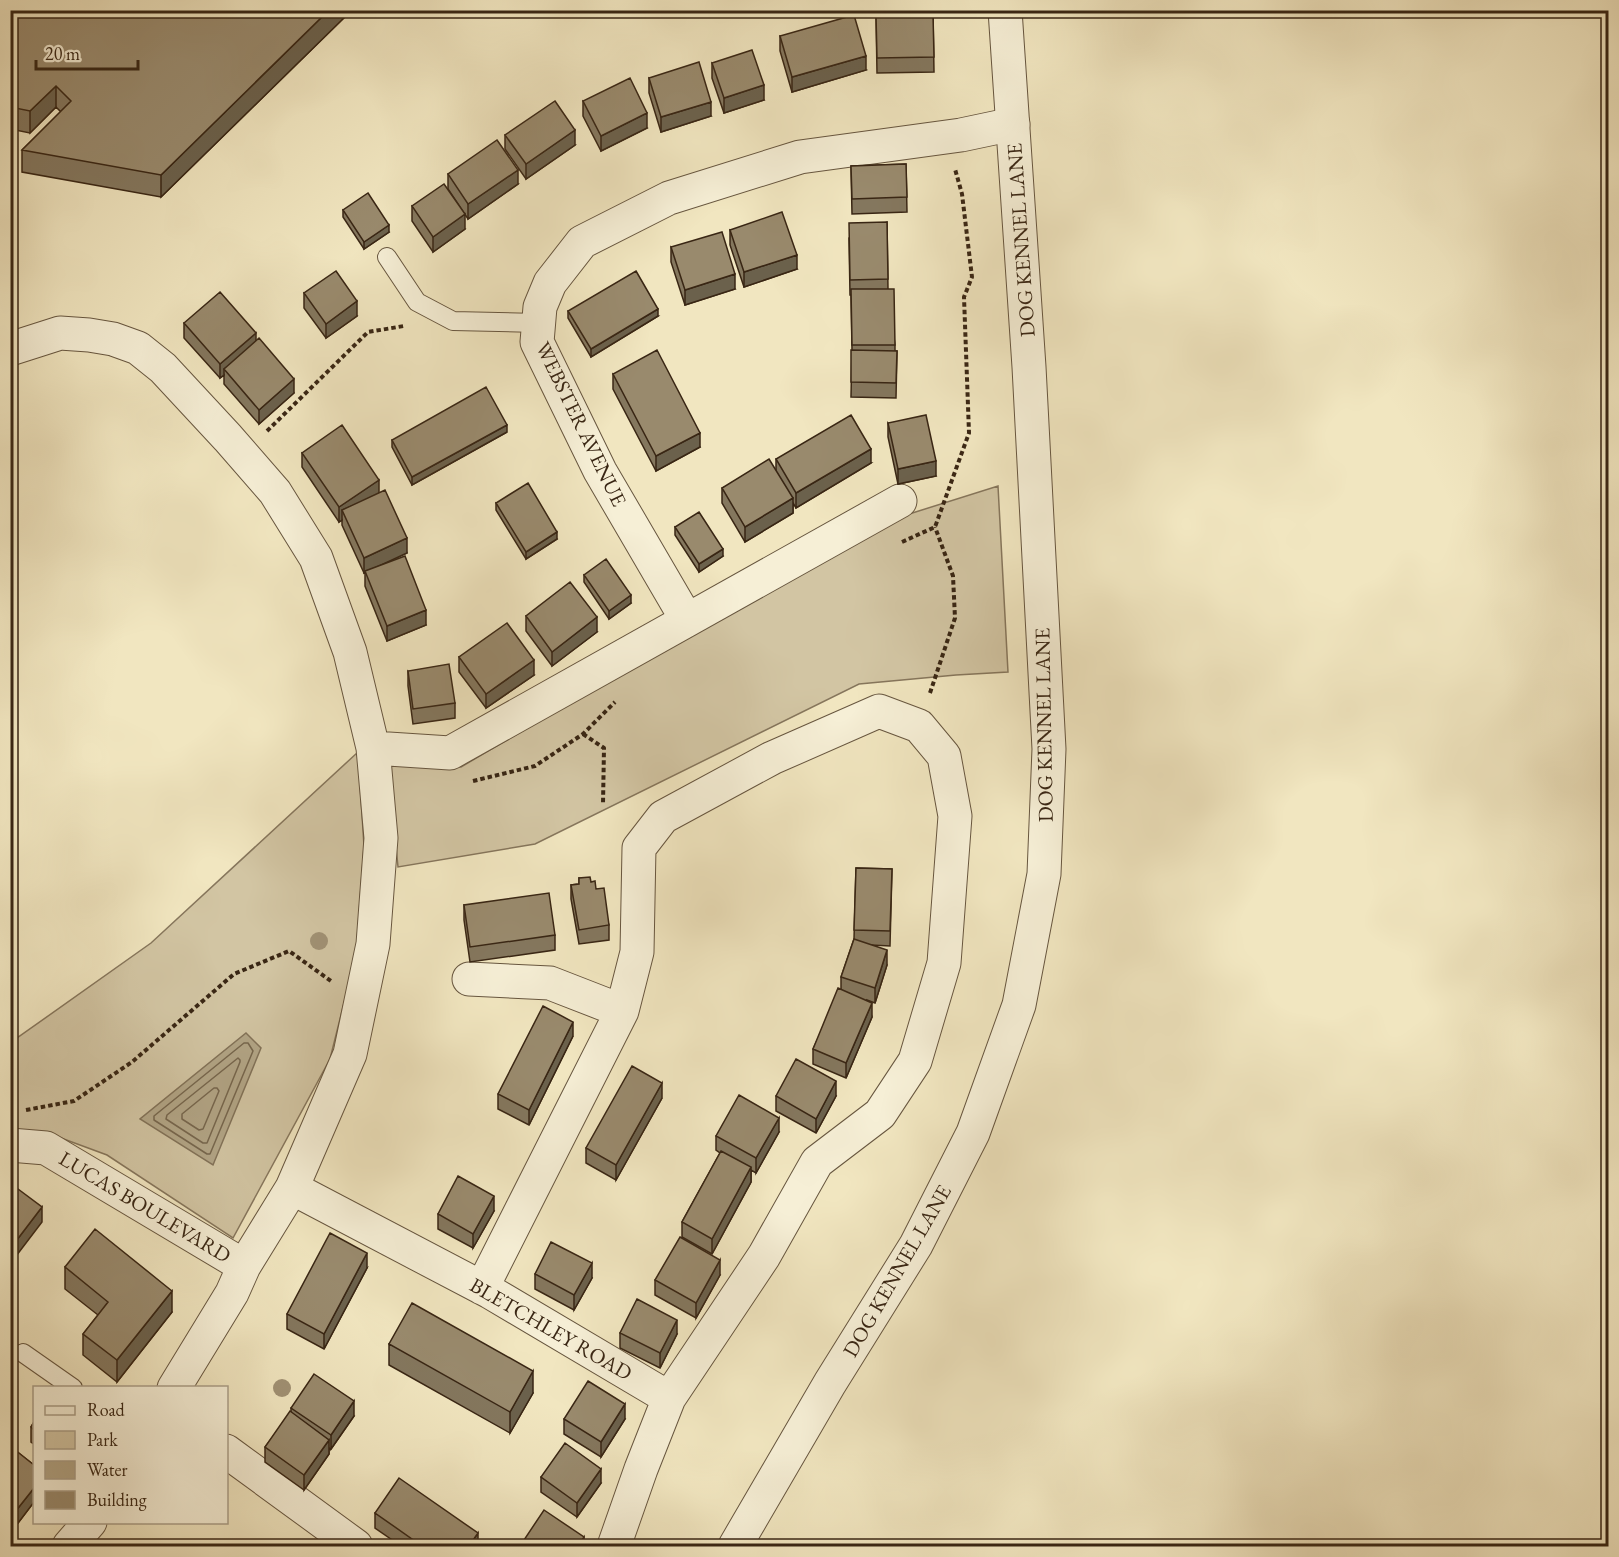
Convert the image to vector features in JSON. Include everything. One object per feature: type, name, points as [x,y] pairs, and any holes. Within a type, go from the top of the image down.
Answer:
[{"type":"street","name":"DOG KENNEL LANE","points":[[735,1546],[830,1383],[916,1245],[973,1133],[1019,1005],[1044,874],[1048,749],[1029,367],[1005,10]]},
{"type":"street","name":"WEBSTER AVENUE","points":[[687,620],[600,471],[537,342],[540,307],[550,283],[582,242],[669,198],[800,157],[961,135],[1013,124]]},
{"type":"street","points":[[10,349],[60,333],[113,339],[138,348],[163,368],[243,455],[275,492],[316,558],[350,652],[373,748],[381,838],[374,944],[350,1054],[292,1188],[175,1386]]},
{"type":"street","points":[[373,748],[450,753],[900,501]]},
{"type":"street","points":[[482,1288],[622,1011],[637,952],[639,848],[663,817],[772,758],[879,711],[919,726],[944,756],[955,816],[944,963],[915,1061],[880,1114],[817,1162],[764,1256],[669,1398],[614,1546]]},
{"type":"street","points":[[469,979],[550,984],[622,1011]]},
{"type":"street","name":"LUCAS BOULEVARD","points":[[10,1145],[46,1148],[244,1266]]},
{"type":"street","name":"BLETCHLEY ROAD","points":[[292,1188],[482,1288],[669,1398]]},
{"type":"street","points":[[228,1451],[356,1546]]},
{"type":"street","points":[[69,1546],[88,1524]]},
{"type":"lane","points":[[387,257],[417,302],[453,321],[538,323]]},
{"type":"lane","points":[[22,1353],[70,1386]]},
{"type":"path","points":[[243,455],[368,332],[407,326],[433,310]]},
{"type":"path","points":[[919,726],[955,618],[953,576],[935,527]]},
{"type":"path","points":[[583,734],[604,748],[603,804]]},
{"type":"path","points":[[21,1112],[74,1101],[132,1062],[234,974],[289,951],[361,1002]]},
{"type":"green space","points":[[998,486],[1008,672],[859,684],[535,844],[398,867],[388,765],[461,767],[674,642],[906,515]]},
{"type":"green space","points":[[358,752],[364,846],[356,955],[330,1059],[233,1238],[107,1155],[53,1135],[11,1144],[10,1043],[151,943]]},
{"type":"water","points":[[246,1033],[261,1048],[213,1165],[140,1119]]},
{"type":"building","points":[[10,10],[329,10],[161,175],[22,150],[71,101],[56,86],[30,111],[10,107]]},
{"type":"building","points":[[933,14],[934,57],[877,58],[876,15]]},
{"type":"building","points":[[854,15],[866,56],[792,77],[780,36]]},
{"type":"building","points":[[752,50],[764,85],[724,98],[712,63]]},
{"type":"building","points":[[699,62],[711,102],[661,117],[649,78]]},
{"type":"building","points":[[630,78],[647,113],[601,136],[583,101]]},
{"type":"building","points":[[555,101],[575,130],[526,164],[505,135]]},
{"type":"building","points":[[497,140],[518,170],[468,204],[448,174]]},
{"type":"building","points":[[906,164],[907,197],[852,199],[851,166]]},
{"type":"building","points":[[444,184],[465,214],[433,237],[412,206]]},
{"type":"building","points":[[368,193],[389,225],[364,242],[343,210]]},
{"type":"building","points":[[782,212],[797,255],[744,272],[730,230]]},
{"type":"building","points":[[887,222],[888,279],[850,280],[849,223]]},
{"type":"building","points":[[722,232],[735,274],[685,290],[671,247]]},
{"type":"building","points":[[336,271],[357,301],[326,324],[304,293]]},
{"type":"building","points":[[636,271],[658,309],[591,349],[568,311]]},
{"type":"building","points":[[851,289],[894,289],[895,345],[852,345]]},
{"type":"building","points":[[220,292],[256,333],[220,364],[184,323]]},
{"type":"building","points":[[259,338],[294,379],[259,410],[224,369]]},
{"type":"building","points":[[657,350],[700,433],[656,456],[613,374]]},
{"type":"building","points":[[851,350],[897,351],[896,383],[851,382]]},
{"type":"building","points":[[486,387],[507,425],[412,477],[392,440]]},
{"type":"building","points":[[851,415],[871,449],[796,493],[776,459]]},
{"type":"building","points":[[926,415],[936,461],[898,469],[888,423]]},
{"type":"building","points":[[342,425],[379,480],[339,507],[302,453]]},
{"type":"building","points":[[769,459],[793,498],[745,527],[722,488]]},
{"type":"building","points":[[528,483],[557,532],[526,552],[496,503]]},
{"type":"building","points":[[385,490],[407,538],[364,558],[342,510]]},
{"type":"building","points":[[699,512],[723,549],[699,564],[675,527]]},
{"type":"building","points":[[405,556],[426,610],[387,626],[365,571]]},
{"type":"building","points":[[606,559],[631,595],[609,611],[584,575]]},
{"type":"building","points":[[570,582],[597,617],[552,652],[526,616]]},
{"type":"building","points":[[507,623],[534,660],[486,694],[459,657]]},
{"type":"building","points":[[449,664],[455,703],[413,709],[408,671]]},
{"type":"building","points":[[856,868],[892,869],[890,931],[854,930]]},
{"type":"building","points":[[590,877],[591,882],[595,881],[596,889],[604,888],[609,925],[579,930],[571,885],[579,884],[579,878]]},
{"type":"building","points":[[549,893],[555,935],[470,947],[464,905]]},
{"type":"building","points":[[854,939],[887,950],[875,988],[841,977]]},
{"type":"building","points":[[838,988],[872,1003],[846,1063],[813,1049]]},
{"type":"building","points":[[543,1006],[573,1022],[529,1110],[498,1094]]},
{"type":"building","points":[[796,1059],[836,1081],[816,1119],[776,1096]]},
{"type":"building","points":[[632,1066],[662,1083],[616,1165],[586,1148]]},
{"type":"building","points":[[739,1095],[779,1118],[756,1158],[716,1136]]},
{"type":"building","points":[[721,1151],[751,1167],[712,1239],[682,1222]]},
{"type":"building","points":[[458,1176],[494,1196],[473,1234],[438,1214]]},
{"type":"building","points":[[10,1183],[42,1207],[10,1249]]},
{"type":"building","points":[[95,1229],[172,1291],[117,1360],[83,1334],[108,1302],[65,1267]]},
{"type":"building","points":[[330,1233],[367,1253],[324,1334],[287,1314]]},
{"type":"building","points":[[680,1237],[720,1260],[696,1303],[655,1280]]},
{"type":"building","points":[[551,1242],[592,1263],[574,1295],[535,1274]]},
{"type":"building","points":[[637,1299],[677,1320],[660,1353],[620,1333]]},
{"type":"building","points":[[412,1303],[533,1371],[510,1412],[389,1344]]},
{"type":"building","points":[[314,1374],[354,1401],[331,1435],[291,1408]]},
{"type":"building","points":[[588,1381],[625,1404],[601,1442],[564,1419]]},
{"type":"building","points":[[290,1411],[329,1440],[304,1475],[265,1447]]},
{"type":"building","points":[[565,1443],[601,1469],[577,1503],[541,1477]]},
{"type":"building","points":[[10,1446],[33,1464],[33,1489],[15,1512],[10,1508]]},
{"type":"building","points":[[399,1478],[478,1533],[469,1546],[422,1546],[375,1513]]},
{"type":"building","points":[[544,1510],[584,1537],[578,1546],[520,1546]]},
{"type":"building","points":[[245,1541],[253,1546],[242,1546]]}]
